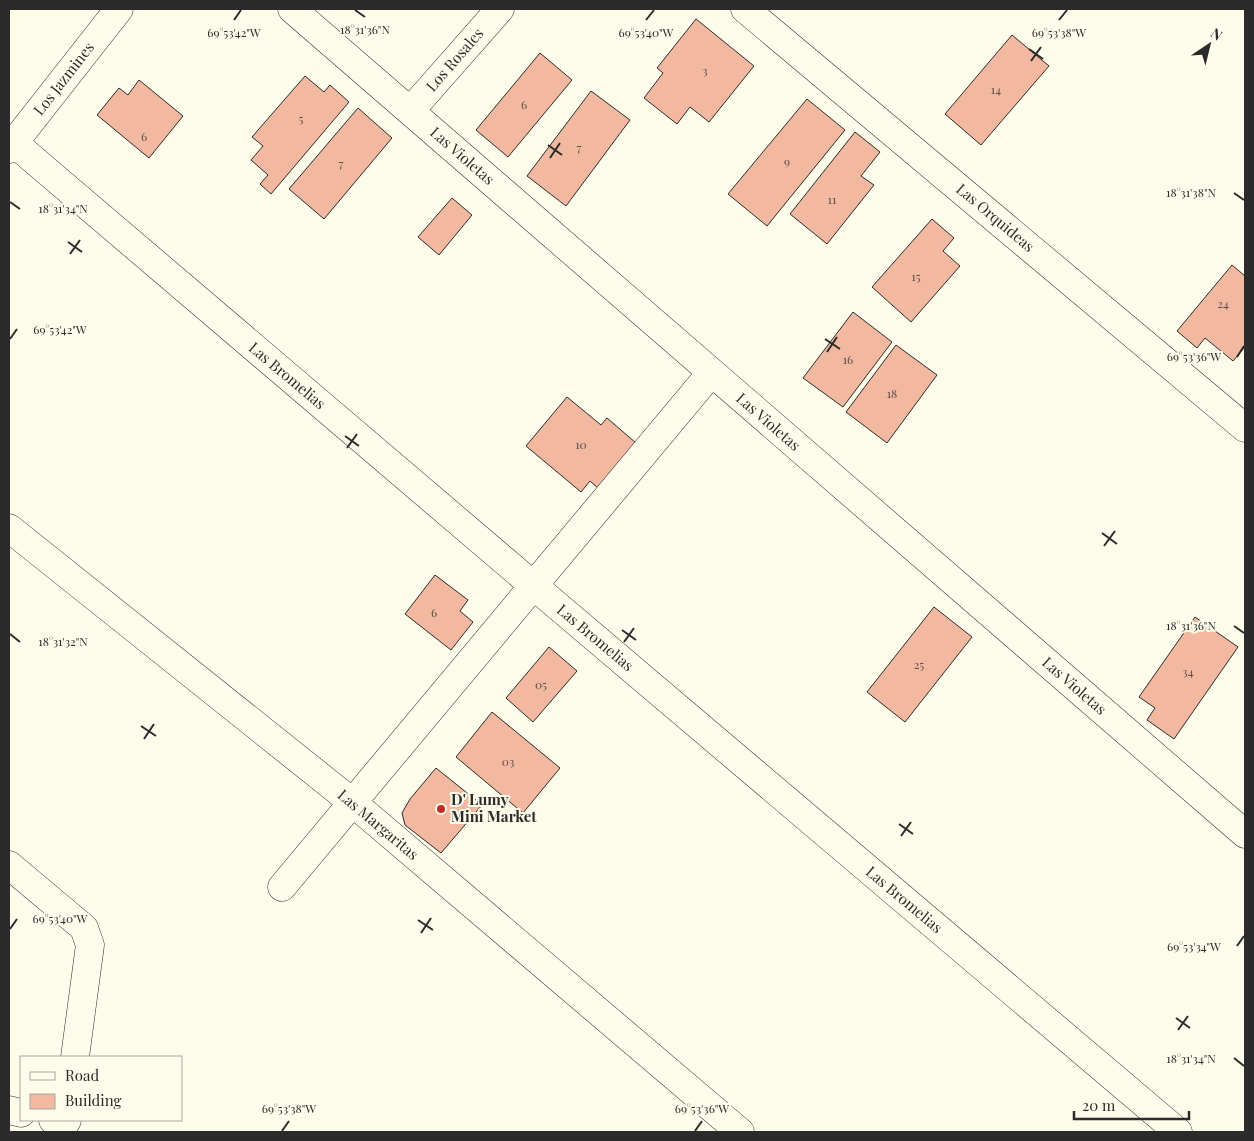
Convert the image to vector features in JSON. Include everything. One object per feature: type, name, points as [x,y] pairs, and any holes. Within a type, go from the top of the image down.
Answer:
[{"type":"street","name":"Los Jazmines","points":[[11,146],[118,9]]},
{"type":"street","name":"Las Violetas","points":[[292,9],[1245,834]]},
{"type":"street","name":"Los Rosales","points":[[410,110],[500,9]]},
{"type":"street","name":"Las Orquideas","points":[[745,9],[1245,428]]},
{"type":"street","name":"Las Bromelias","points":[[11,146],[1178,1132]]},
{"type":"street","points":[[282,887],[711,373]]},
{"type":"street","name":"Las Margaritas","points":[[9,528],[352,802],[740,1132]]},
{"type":"street","points":[[9,865],[84,928],[90,946],[75,1056]]},
{"type":"building","points":[[696,19],[754,66],[709,122],[690,107],[677,124],[644,98],[663,73],[657,68]]},
{"type":"building","points":[[1012,35],[1049,66],[981,145],[945,114]]},
{"type":"building","points":[[540,53],[572,80],[508,157],[476,130]]},
{"type":"building","points":[[305,76],[324,92],[330,85],[349,102],[271,194],[260,184],[268,175],[251,160],[263,146],[252,137]]},
{"type":"building","points":[[139,80],[183,116],[149,158],[97,115],[119,88],[128,95]]},
{"type":"building","points":[[591,91],[630,120],[566,206],[527,176]]},
{"type":"building","points":[[807,99],[845,130],[767,226],[728,194]]},
{"type":"building","points":[[358,108],[392,138],[324,219],[289,189]]},
{"type":"building","points":[[855,132],[880,152],[861,176],[874,185],[827,244],[790,214]]},
{"type":"building","points":[[452,198],[472,215],[439,255],[418,237]]},
{"type":"building","points":[[932,219],[954,238],[943,251],[960,266],[911,322],[872,287]]},
{"type":"building","points":[[1232,265],[1245,276],[1245,347],[1233,361],[1205,338],[1197,348],[1177,331]]},
{"type":"building","points":[[853,312],[892,342],[843,407],[803,378]]},
{"type":"building","points":[[896,345],[937,375],[887,443],[846,412]]},
{"type":"building","points":[[567,397],[601,425],[607,418],[636,443],[598,488],[590,481],[581,492],[526,446]]},
{"type":"building","points":[[435,575],[468,600],[460,611],[473,622],[451,650],[405,614]]},
{"type":"building","points":[[934,607],[972,637],[905,722],[867,692]]},
{"type":"building","points":[[1195,617],[1238,647],[1174,739],[1147,720],[1155,708],[1139,697]]},
{"type":"building","points":[[549,647],[577,671],[533,722],[506,698]]},
{"type":"building","points":[[492,712],[560,768],[523,813],[456,757]]},
{"type":"building","name":"D' Lumy Mini Market","points":[[436,768],[482,805],[441,853],[405,825],[402,813],[410,799]]},
{"type":"place","name":"D' Lumy Mini Market","points":[[441,809]]}]
